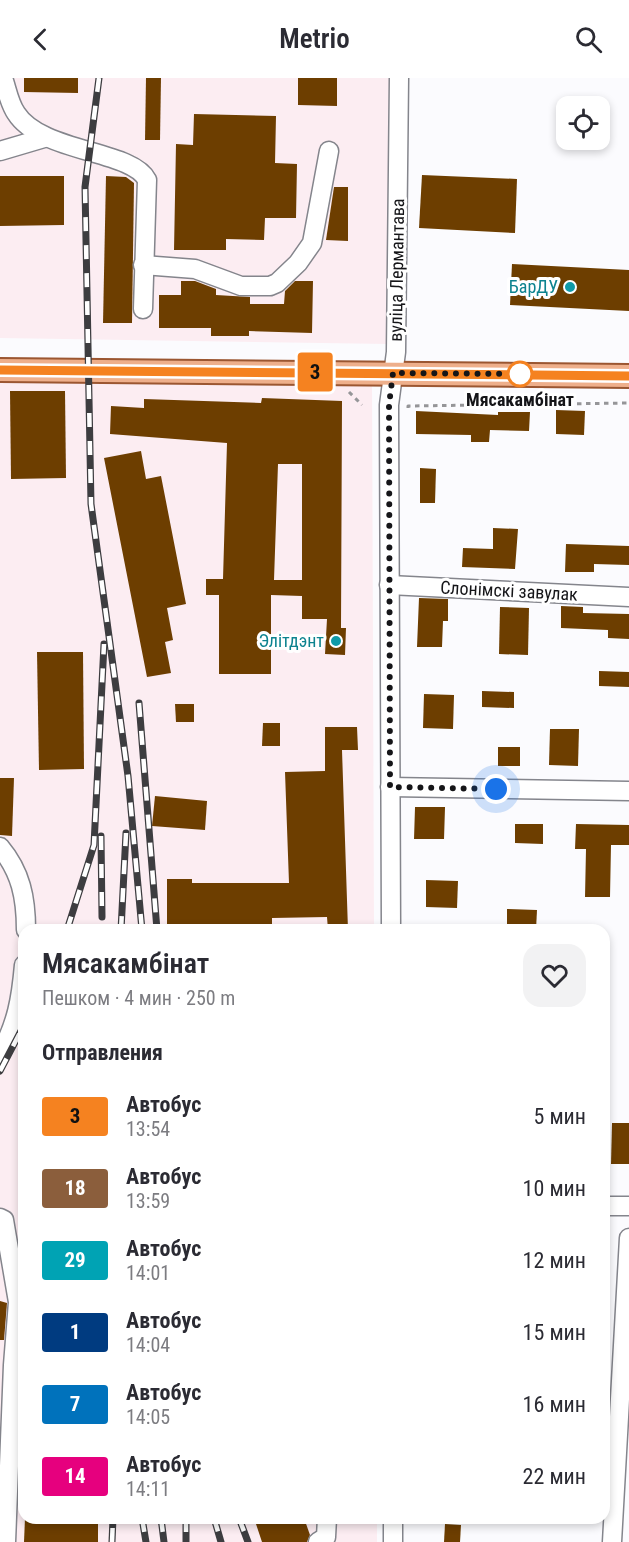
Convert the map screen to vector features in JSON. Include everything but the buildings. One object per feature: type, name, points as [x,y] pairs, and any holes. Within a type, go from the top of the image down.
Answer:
[{"type":"main road","points":[[0,370],[629,376]]},
{"type":"street","points":[[3,78],[16,114],[44,138],[113,160],[144,174],[147,180],[143,309]]},
{"type":"street","name":"вуліца Лермантава","points":[[392,924],[389,405],[396,352],[399,78]]},
{"type":"street","points":[[0,151],[44,138]]},
{"type":"street","points":[[143,265],[195,269],[241,286],[270,286],[277,283],[298,262],[312,243],[329,151]]},
{"type":"street","name":"Слонімскі завулак","points":[[389,585],[629,597]]},
{"type":"street","points":[[390,787],[629,791]]},
{"type":"street","points":[[0,847],[15,868],[26,901],[26,924]]},
{"type":"street","points":[[0,1054],[12,1032],[18,1011]]},
{"type":"street","points":[[610,1206],[629,1206]]},
{"type":"street","points":[[0,1218],[4,1220],[18,1302],[13,1365],[6,1542]]},
{"type":"street","points":[[612,1542],[629,1238]]},
{"type":"street","points":[[318,1542],[326,1537],[327,1524]]},
{"type":"street","points":[[393,1524],[393,1542]]},
{"type":"path","points":[[408,405],[629,403]]},
{"type":"shaded area","points":[[0,78],[389,78],[388,344],[0,338]]},
{"type":"shaded area","points":[[0,378],[372,380],[374,924],[18,924],[18,1524],[377,1524],[377,1542],[0,1542]]},
{"type":"railway","points":[[99,78],[85,187],[91,504],[128,776],[141,924]]},
{"type":"railway","points":[[69,924],[94,845],[104,644]]},
{"type":"railway","points":[[139,703],[157,924]]},
{"type":"railway","points":[[121,924],[126,833]]},
{"type":"railway","points":[[101,836],[102,917]]},
{"type":"railway","points":[[0,1071],[18,1036]]},
{"type":"railway","points":[[112,1542],[113,1524]]},
{"type":"railway","points":[[143,1524],[146,1542]]},
{"type":"railway","points":[[162,1524],[164,1542]]},
{"type":"railway","points":[[186,1524],[186,1542]]},
{"type":"railway","points":[[216,1524],[221,1542]]},
{"type":"railway","points":[[241,1524],[248,1542]]},
{"type":"bus line","name":"3","points":[[0,370],[629,376]]},
{"type":"place","name":"БарДУ","points":[[570,287]]},
{"type":"place","name":"Мясакамбінат","points":[[520,374]]},
{"type":"place","name":"Элітдэнт","points":[[336,641]]},
{"type":"route","points":[[496,789],[390,787],[389,405],[393,373],[520,374]]}]
